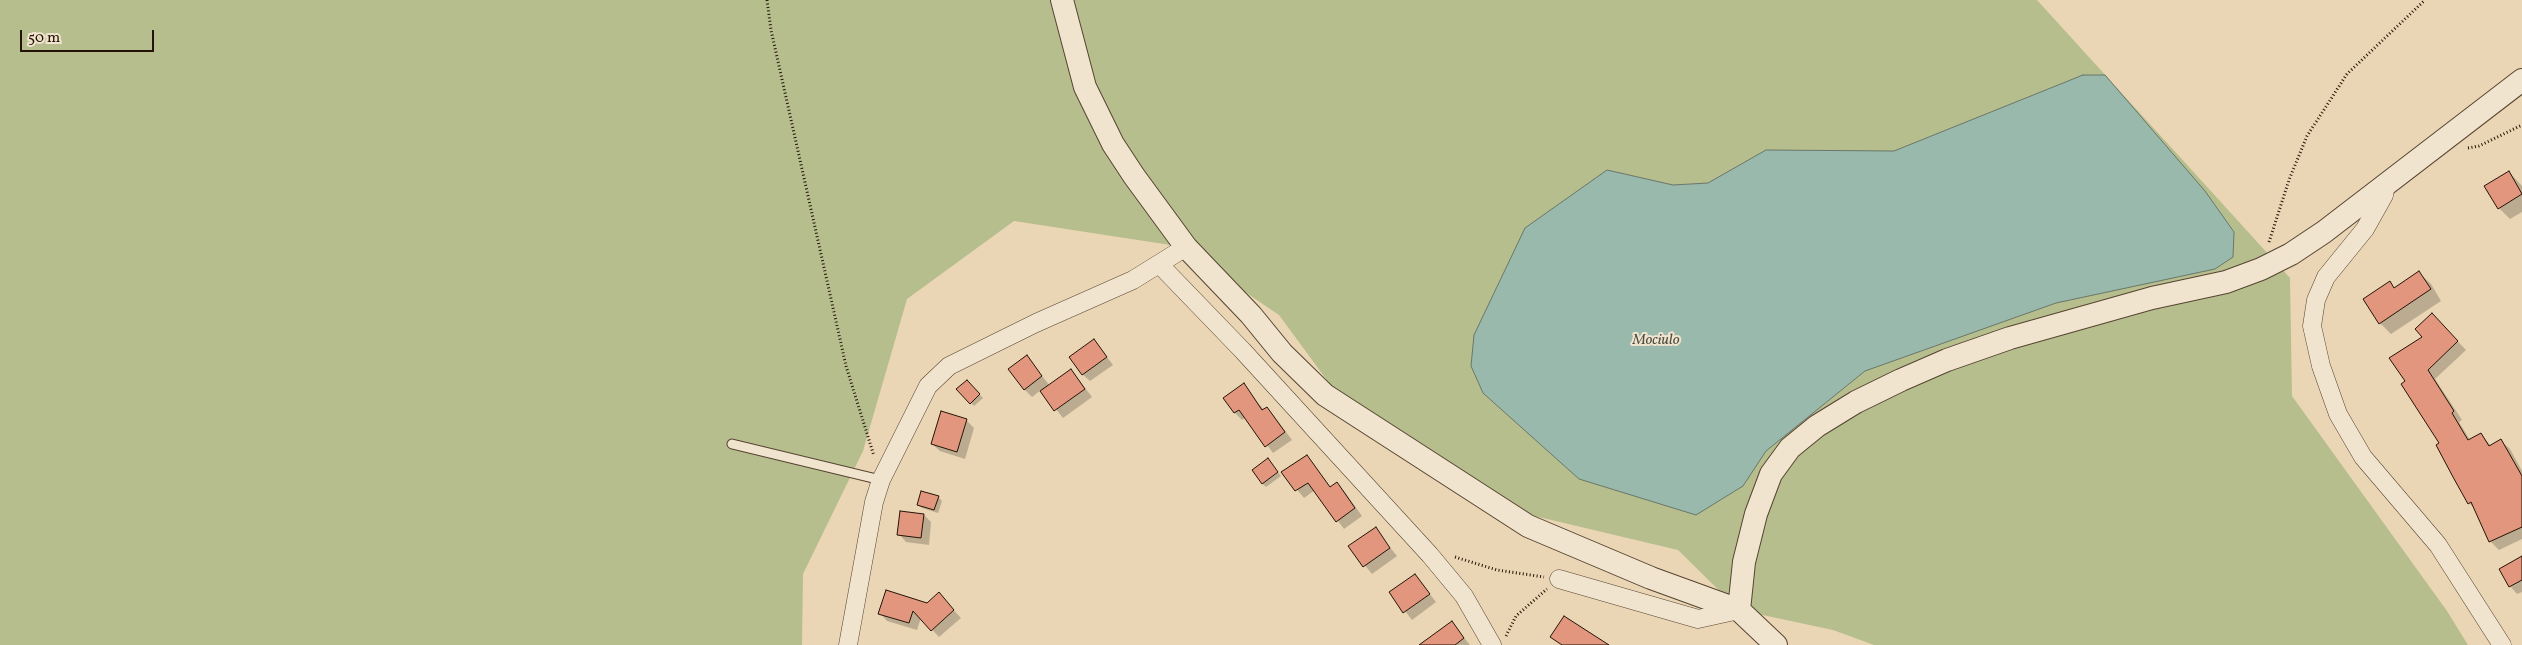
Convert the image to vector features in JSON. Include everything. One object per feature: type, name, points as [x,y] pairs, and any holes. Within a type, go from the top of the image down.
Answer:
[{"type":"street","points":[[1062,0],[1085,87],[1113,144],[1159,212],[1186,247],[1251,315],[1282,353],[1325,395],[1528,526],[1651,578],[1739,610],[1776,645]]},
{"type":"street","points":[[1739,610],[1744,562],[1756,514],[1771,474],[1790,448],[1817,426],[1856,402],[1947,360],[2010,338],[2152,298],[2226,282],[2261,269],[2291,254],[2324,232],[2522,80]]},
{"type":"street","points":[[2386,183],[2384,195],[2365,229],[2326,277],[2316,300],[2312,326],[2320,366],[2338,414],[2363,457],[2438,545],[2502,645]]},
{"type":"street","points":[[848,645],[874,502],[881,480],[928,386],[949,366],[1036,323],[1133,280],[1186,247]]},
{"type":"street","points":[[1159,264],[1243,351],[1430,555],[1499,641]]},
{"type":"street","points":[[1559,579],[1698,619],[1739,610]]},
{"type":"lane","points":[[732,444],[881,480]]},
{"type":"path","points":[[767,0],[771,30],[846,366],[881,480]]},
{"type":"path","points":[[2261,269],[2289,180],[2307,136],[2347,74],[2425,0]]},
{"type":"path","points":[[1430,555],[1455,556],[1497,570],[1559,579]]},
{"type":"path","points":[[1499,641],[1516,616],[1559,579]]},
{"type":"green space","points":[[0,0],[2037,0],[2290,278],[2292,396],[2447,611],[2468,645],[1874,645],[1833,630],[1739,610],[1678,550],[1467,500],[1365,432],[1279,315],[1177,246],[1014,221],[907,299],[863,451],[803,574],[802,645],[0,645]]},
{"type":"water","name":"Mociulo","points":[[2083,75],[2105,75],[2205,191],[2234,232],[2233,257],[2215,269],[2056,303],[1865,371],[1766,451],[1743,486],[1696,515],[1579,479],[1483,393],[1471,366],[1474,335],[1525,228],[1607,170],[1673,185],[1708,183],[1766,150],[1894,151]]},
{"type":"building","points":[[2509,171],[2522,194],[2498,209],[2484,186]]},
{"type":"building","points":[[2419,271],[2431,289],[2379,324],[2363,299],[2390,281],[2394,288]]},
{"type":"building","points":[[2432,313],[2458,341],[2428,370],[2454,411],[2452,413],[2468,440],[2481,433],[2489,446],[2501,439],[2522,476],[2522,527],[2489,542],[2471,502],[2468,504],[2436,445],[2439,443],[2401,384],[2405,381],[2389,358],[2422,337],[2415,329]]},
{"type":"building","points":[[1094,339],[1107,357],[1082,375],[1069,357]]},
{"type":"building","points":[[1027,355],[1042,376],[1024,390],[1008,369]]},
{"type":"building","points":[[1071,369],[1085,389],[1054,411],[1040,391]]},
{"type":"building","points":[[967,380],[980,394],[970,404],[956,389]]},
{"type":"building","points":[[1244,383],[1262,410],[1267,407],[1285,432],[1265,447],[1239,410],[1234,413],[1223,398]]},
{"type":"building","points":[[941,411],[967,419],[957,452],[931,444]]},
{"type":"building","points":[[1307,455],[1330,487],[1337,482],[1355,508],[1336,522],[1308,483],[1295,491],[1281,472]]},
{"type":"building","points":[[1268,458],[1278,472],[1262,484],[1252,470]]},
{"type":"building","points":[[921,491],[939,496],[934,510],[917,505]]},
{"type":"building","points":[[900,511],[924,514],[921,538],[897,535]]},
{"type":"building","points":[[1376,527],[1390,548],[1363,567],[1348,546]]},
{"type":"building","points":[[2522,556],[2522,580],[2509,587],[2499,569]]},
{"type":"building","points":[[1415,574],[1430,594],[1403,613],[1389,592]]},
{"type":"building","points":[[886,590],[927,603],[939,592],[954,610],[931,631],[913,611],[909,623],[878,614]]},
{"type":"building","points":[[1564,616],[1609,645],[1562,645],[1550,637]]},
{"type":"building","points":[[1452,621],[1464,638],[1455,645],[1419,645]]}]
